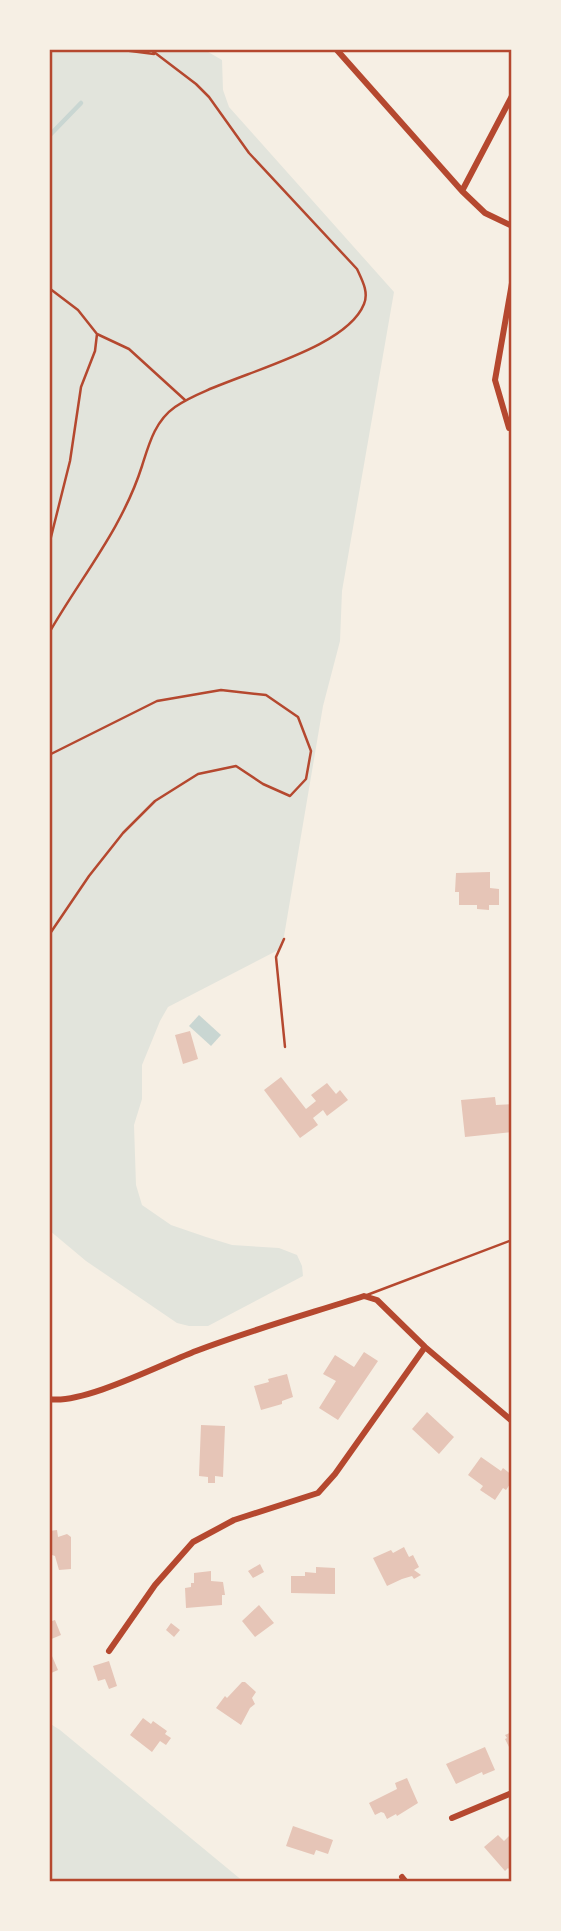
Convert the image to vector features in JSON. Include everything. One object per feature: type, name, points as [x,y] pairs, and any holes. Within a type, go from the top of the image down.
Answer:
[{"type":"street","points":[[336,49],[462,191],[485,213],[512,226]]},
{"type":"street","points":[[462,191],[512,96]]},
{"type":"street","points":[[509,428],[495,380],[512,283]]},
{"type":"street","points":[[49,1399],[90,1393],[196,1351],[364,1296],[377,1300],[425,1347],[512,1421]]},
{"type":"street","points":[[109,1651],[155,1585],[193,1542],[234,1520],[318,1493],[335,1474],[425,1347]]},
{"type":"street","points":[[452,1818],[512,1793]]},
{"type":"lane","points":[[284,939],[276,957],[285,1047]]},
{"type":"lane","points":[[364,1296],[512,1240]]},
{"type":"path","points":[[115,49],[154,54]]},
{"type":"path","points":[[49,633],[120,520],[155,429],[167,414],[185,400],[219,384],[270,366],[325,341],[338,333],[364,305],[366,288],[357,269],[249,153],[209,97],[150,49]]},
{"type":"path","points":[[49,288],[78,310],[97,334],[129,349],[185,400]]},
{"type":"path","points":[[49,545],[70,461],[80,387],[95,351],[97,334]]},
{"type":"path","points":[[49,755],[156,701],[220,690],[266,695],[298,717],[311,751],[306,779],[290,796],[263,784],[236,766],[198,774],[155,801],[123,833],[89,876],[49,935]]},
{"type":"shaded area","points":[[49,49],[203,49],[222,60],[223,90],[229,107],[394,292],[342,591],[340,641],[323,706],[282,948],[168,1007],[142,1065],[142,1099],[134,1125],[136,1185],[142,1205],[171,1225],[206,1237],[232,1245],[279,1248],[297,1255],[302,1266],[303,1276],[208,1326],[177,1323],[86,1261],[49,1230]]},
{"type":"shaded area","points":[[199,1015],[221,1035],[211,1046],[189,1026]]},
{"type":"shaded area","points":[[49,1723],[60,1730],[244,1882],[49,1882]]},
{"type":"building","points":[[490,872],[490,888],[499,889],[499,905],[489,905],[489,910],[477,909],[477,905],[459,905],[459,892],[455,892],[456,873]]},
{"type":"building","points":[[190,1031],[198,1059],[183,1064],[175,1035]]},
{"type":"building","points":[[281,1077],[306,1109],[316,1101],[311,1095],[327,1083],[336,1094],[340,1090],[348,1100],[327,1116],[323,1110],[313,1118],[318,1125],[300,1138],[264,1090]]},
{"type":"building","points":[[495,1097],[496,1105],[512,1104],[512,1132],[465,1137],[461,1100]]},
{"type":"building","points":[[364,1352],[378,1361],[338,1420],[319,1408],[336,1381],[323,1374],[335,1355],[354,1367]]},
{"type":"building","points":[[287,1374],[293,1397],[282,1401],[282,1404],[261,1410],[254,1386]]},
{"type":"building","points":[[427,1412],[454,1437],[439,1454],[412,1429]]},
{"type":"building","points":[[201,1425],[225,1426],[223,1477],[215,1476],[215,1483],[208,1483],[208,1477],[199,1476]]},
{"type":"building","points":[[481,1457],[512,1475],[512,1481],[506,1490],[503,1488],[495,1500],[480,1490],[483,1486],[468,1475]]},
{"type":"building","points":[[57,1530],[58,1537],[67,1534],[71,1537],[71,1569],[59,1570],[55,1556],[49,1554],[49,1531]]},
{"type":"building","points":[[404,1547],[409,1557],[413,1555],[419,1567],[414,1570],[421,1575],[387,1586],[373,1558]]},
{"type":"building","points":[[260,1564],[264,1572],[253,1578],[248,1571]]},
{"type":"building","points":[[316,1567],[335,1568],[335,1594],[291,1593],[291,1576],[305,1576],[305,1572],[316,1573]]},
{"type":"building","points":[[211,1571],[211,1581],[223,1582],[225,1595],[222,1595],[222,1605],[186,1608],[185,1588],[194,1583],[194,1573]]},
{"type":"building","points":[[259,1605],[274,1623],[255,1637],[242,1621]]},
{"type":"building","points":[[55,1620],[61,1635],[49,1640],[49,1622]]},
{"type":"building","points":[[171,1623],[180,1630],[174,1637],[166,1630]]},
{"type":"building","points":[[49,1649],[58,1670],[49,1674]]},
{"type":"building","points":[[109,1661],[117,1686],[109,1689],[105,1679],[98,1681],[93,1666]]},
{"type":"building","points":[[242,1682],[256,1692],[252,1698],[255,1704],[241,1725],[216,1708],[225,1696],[227,1698]]},
{"type":"building","points":[[143,1718],[151,1724],[153,1721],[167,1731],[165,1734],[171,1738],[166,1745],[160,1741],[152,1752],[130,1735]]},
{"type":"building","points":[[512,1732],[512,1753],[505,1735]]},
{"type":"building","points":[[485,1747],[495,1770],[483,1775],[482,1772],[456,1784],[446,1764]]},
{"type":"building","points":[[407,1778],[418,1803],[387,1819],[381,1812],[375,1815],[369,1803],[397,1789],[395,1783]]},
{"type":"building","points":[[293,1826],[333,1840],[328,1854],[316,1850],[314,1855],[286,1846]]},
{"type":"building","points":[[512,1833],[512,1872],[508,1868],[505,1871],[484,1847],[498,1835],[504,1841]]},
{"type":"waterway","points":[[49,136],[81,103]]}]
